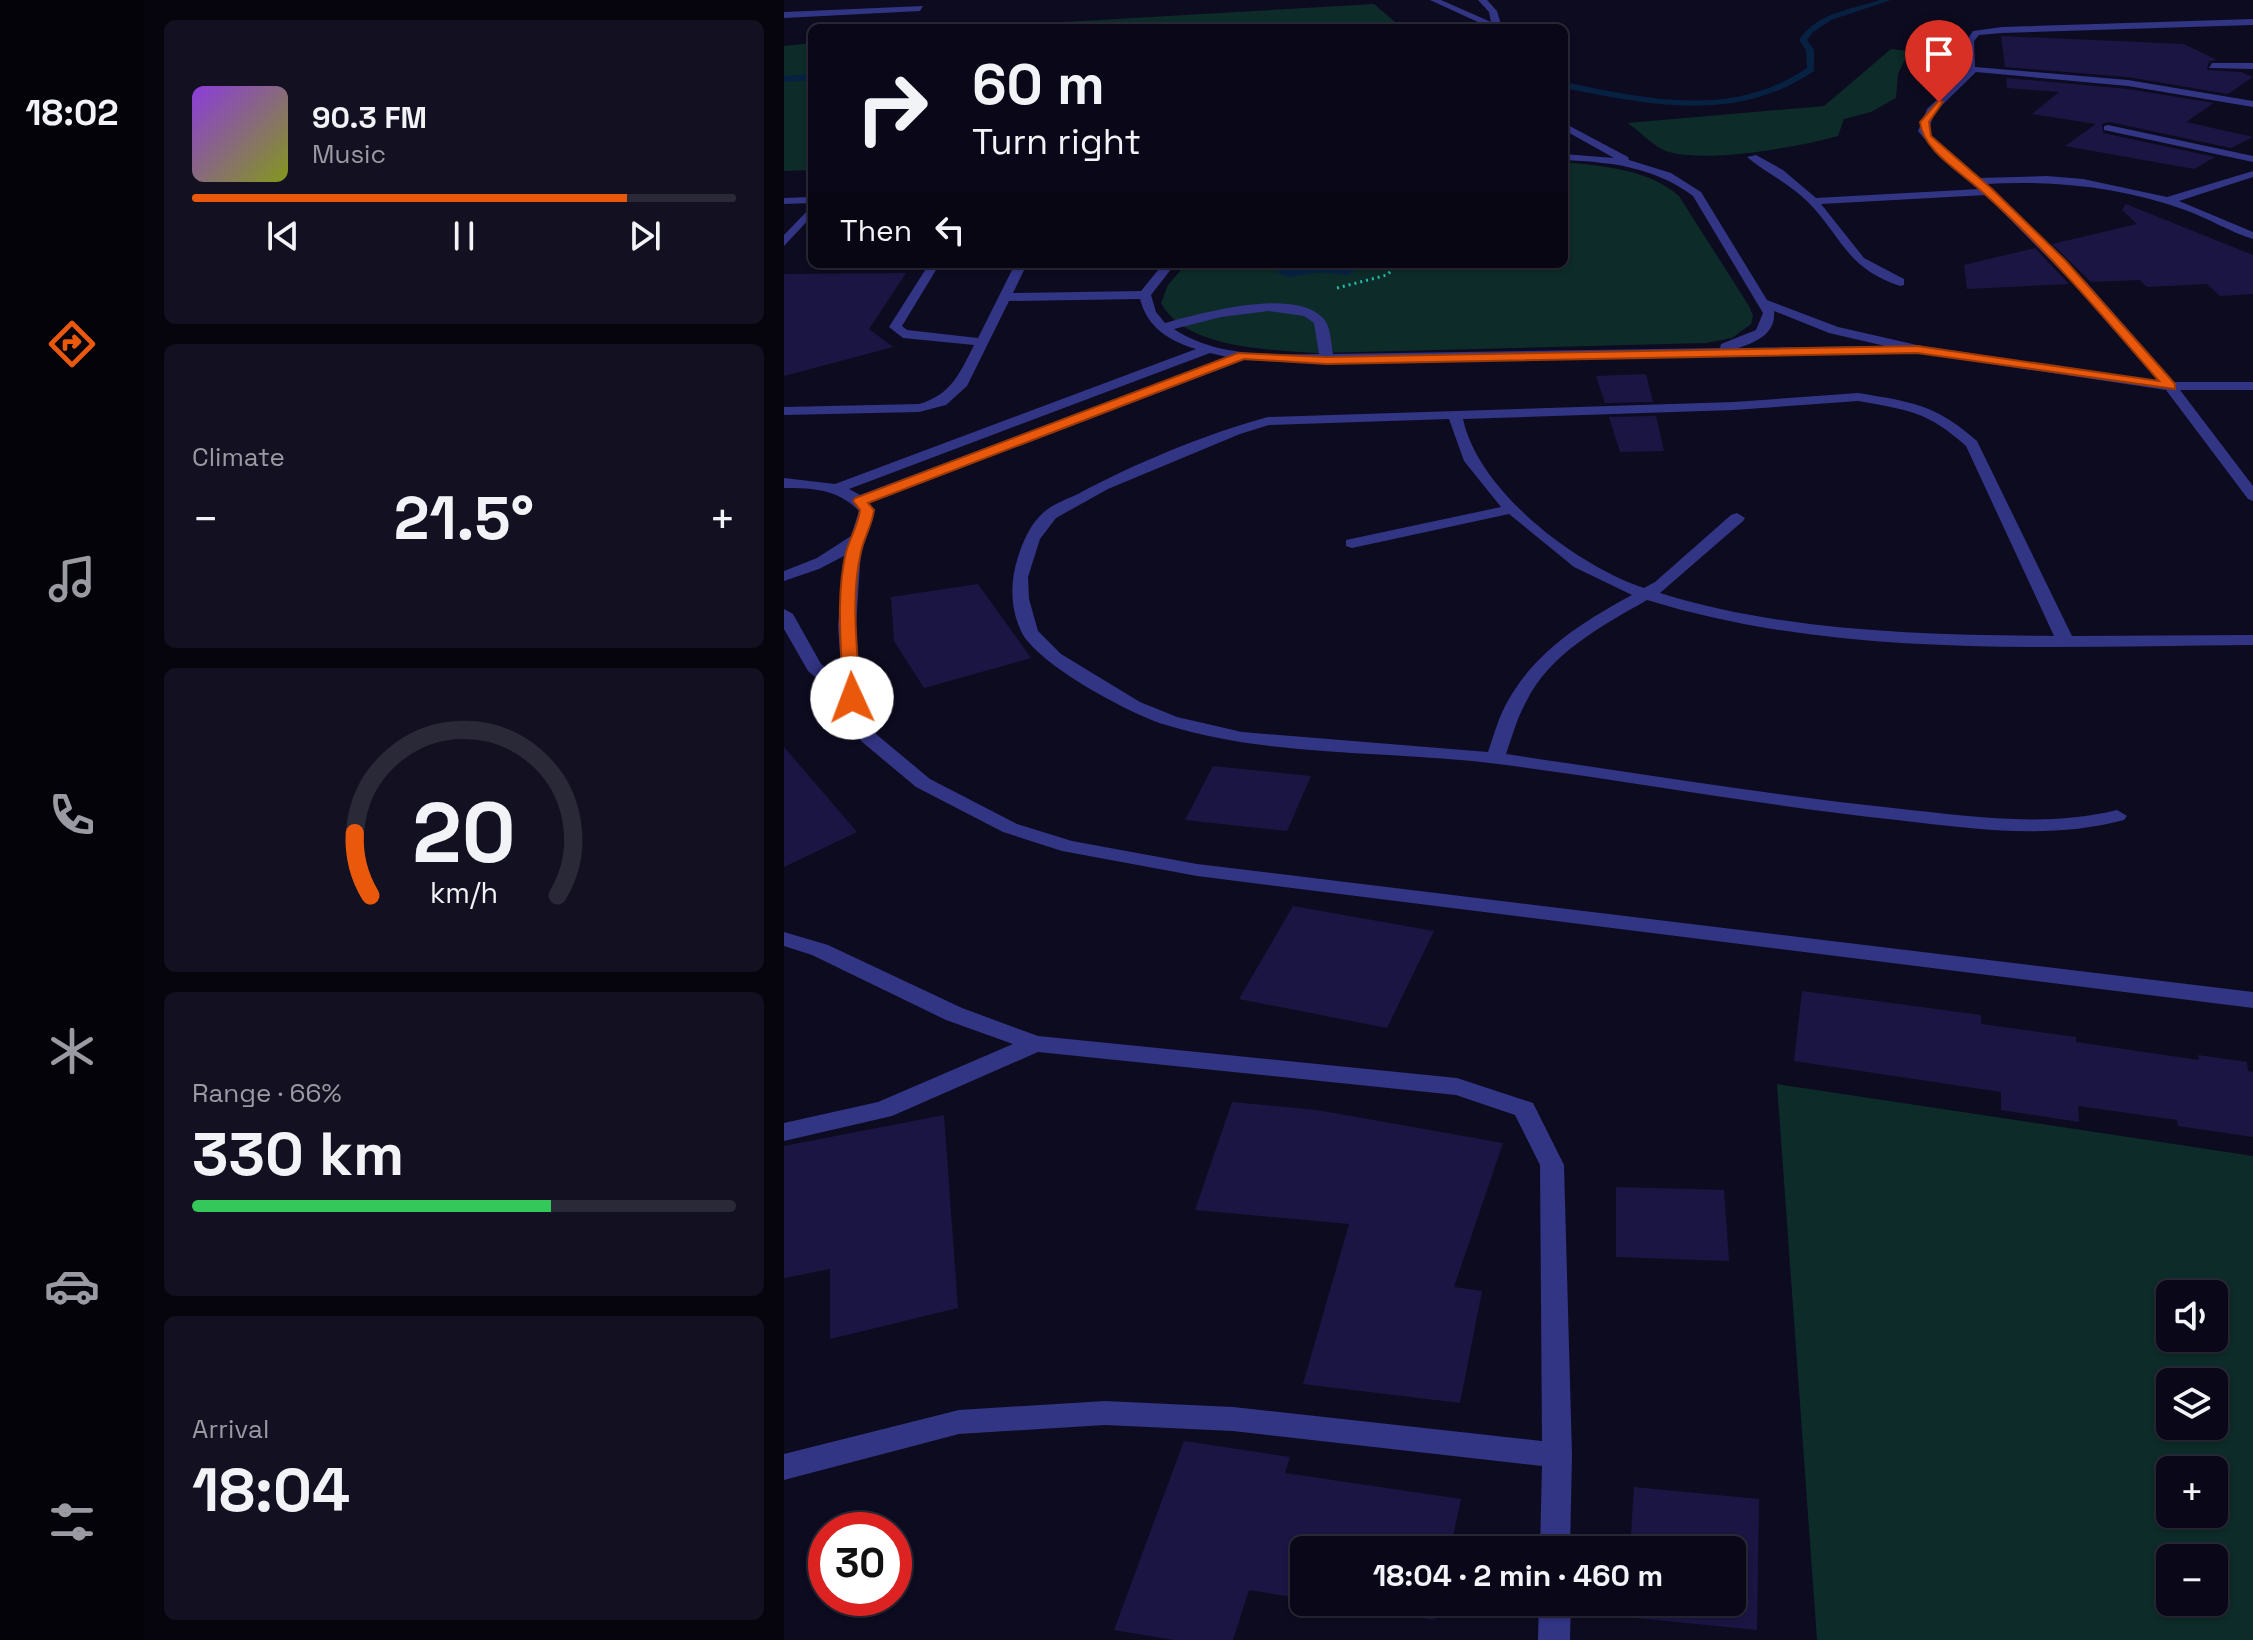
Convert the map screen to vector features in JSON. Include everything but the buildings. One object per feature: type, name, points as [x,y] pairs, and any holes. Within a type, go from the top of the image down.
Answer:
[{"type":"street","points":[[906,22],[905,16],[928,0]]},
{"type":"street","points":[[1434,0],[1491,24]]},
{"type":"street","points":[[1482,0],[1493,11],[1497,24]]},
{"type":"street","points":[[784,15],[920,8]]},
{"type":"street","points":[[2253,22],[1982,31],[1971,36],[1972,69],[1930,111],[1923,131],[1943,154],[1989,192],[2073,275],[2171,387],[2253,496]]},
{"type":"street","points":[[2212,66],[2253,66]]},
{"type":"street","points":[[1972,69],[2128,83],[2253,104]]},
{"type":"street","points":[[1568,128],[1635,164],[1678,181],[1697,194],[1765,303],[1769,321],[1759,334],[1729,346],[1694,352]]},
{"type":"street","points":[[2108,128],[2253,159]]},
{"type":"street","points":[[1568,157],[1635,164]]},
{"type":"street","points":[[1752,157],[1779,172],[1813,201],[1860,261],[1900,282]]},
{"type":"street","points":[[2166,201],[2253,174]]},
{"type":"street","points":[[1976,181],[2051,180],[2166,201],[2253,236]]},
{"type":"street","points":[[1813,201],[1989,192]]},
{"type":"street","points":[[784,201],[808,200]]},
{"type":"street","points":[[784,242],[808,214]]},
{"type":"street","points":[[931,268],[895,327],[903,334],[981,342]]},
{"type":"street","points":[[784,411],[919,408],[941,402],[960,386],[1019,268]]},
{"type":"street","points":[[1166,268],[1145,295],[1148,311],[1163,328],[1209,349],[1242,355],[1327,360],[1917,349]]},
{"type":"street","points":[[1005,297],[1145,295]]},
{"type":"street","points":[[1765,303],[1834,330],[1917,349],[2171,387],[2253,386]]},
{"type":"street","points":[[1163,328],[1247,308],[1267,307],[1309,314],[1318,318],[1323,329],[1327,360]]},
{"type":"street","points":[[838,488],[1209,349]]},
{"type":"street","points":[[860,501],[1242,355]]},
{"type":"street","points":[[2065,640],[1972,444],[1946,421],[1917,407],[1858,397],[1734,406],[1268,421],[1235,431],[1062,506],[1050,515],[1032,538],[1020,577],[1021,599],[1030,632],[1055,658],[1134,706],[1171,721],[1242,738],[1495,758],[1818,806],[1977,823],[2054,826],[2086,824],[2117,816]]},
{"type":"street","points":[[1455,416],[1472,463],[1512,509],[1592,571],[1647,595],[1705,610],[1824,631],[1937,640],[2253,640]]},
{"type":"street","points":[[784,483],[838,488],[860,501],[867,510],[853,551],[847,626],[852,698],[868,737],[923,783],[1010,828],[1069,847],[1121,859],[2253,1000]]},
{"type":"street","points":[[1352,543],[1512,509]]},
{"type":"street","points":[[1495,758],[1517,700],[1540,668],[1565,642],[1673,577],[1737,518]]},
{"type":"street","points":[[784,576],[838,555],[858,539]]},
{"type":"street","points":[[784,614],[814,667],[852,698]]},
{"type":"street","points":[[784,939],[820,950],[954,1014],[1036,1044],[1457,1087],[1524,1109],[1552,1165],[1557,1455],[1555,1536]]},
{"type":"street","points":[[784,1132],[883,1110],[1036,1044]]},
{"type":"street","points":[[784,1467],[959,1422],[1105,1413],[1233,1419],[1557,1455]]},
{"type":"street","points":[[1554,1640],[1555,1616]]},
{"type":"path","points":[[1329,287],[1352,287],[1387,275],[1391,271],[1388,268]]},
{"type":"green space","points":[[1374,4],[1397,24],[1028,24]]},
{"type":"green space","points":[[808,43],[808,170],[784,171],[784,46]]},
{"type":"green space","points":[[1891,49],[1909,51],[1898,74],[1896,98],[1871,112],[1844,119],[1838,136],[1756,152],[1690,155],[1660,148],[1627,123],[1824,106]]},
{"type":"green space","points":[[1568,162],[1639,174],[1679,196],[1753,316],[1751,324],[1732,338],[1706,343],[1318,353],[1231,344],[1189,330],[1173,318],[1161,303],[1168,285],[1183,268],[1568,268]]},
{"type":"green space","points":[[1777,1084],[2253,1156],[2253,1640],[1817,1640]]},
{"type":"water","points":[[1289,268],[1358,268],[1348,275],[1321,272],[1289,277],[1276,272]]},
{"type":"waterway","points":[[1568,86],[1625,97],[1692,103],[1757,97],[1786,86],[1811,69],[1810,50],[1803,40],[1818,24],[1887,0]]},
{"type":"waterway","points":[[784,79],[808,77]]},
{"type":"route","points":[[852,698],[847,626],[853,551],[867,510],[860,501],[1242,355],[1327,360],[1774,353],[1890,348],[1917,349],[2171,387],[2063,264],[1989,192],[1926,137],[1924,122],[1939,102]]}]
